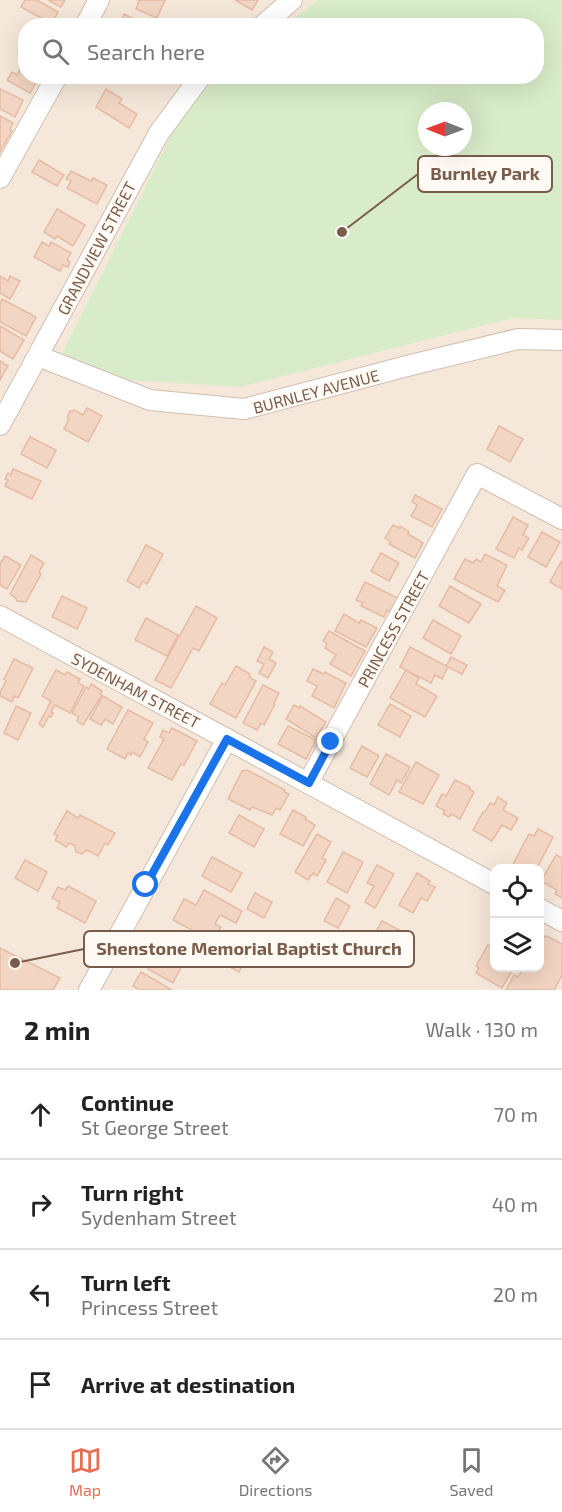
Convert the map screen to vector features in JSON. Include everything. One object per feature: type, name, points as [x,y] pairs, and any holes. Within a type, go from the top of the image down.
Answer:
[{"type":"street","points":[[89,18],[99,0]]},
{"type":"street","points":[[271,18],[292,0]]},
{"type":"street","points":[[0,178],[53,84]]},
{"type":"street","name":"GRANDVIEW STREET","points":[[0,425],[159,133],[195,84]]},
{"type":"street","name":"BURNLEY AVENUE","points":[[38,356],[150,400],[244,409],[518,339],[562,340]]},
{"type":"street","name":"PRINCESS STREET","points":[[309,783],[477,474],[562,519]]},
{"type":"street","name":"SYDENHAM STREET","points":[[0,616],[490,881]]},
{"type":"street","points":[[89,990],[227,739]]},
{"type":"street","points":[[544,911],[562,921]]},
{"type":"shaded area","points":[[0,0],[562,0],[562,990],[0,990]]},
{"type":"green space","points":[[318,0],[562,0],[562,320],[513,318],[240,387],[127,380],[62,353],[188,102],[212,84],[544,84],[544,18],[295,18]]},
{"type":"building","points":[[25,0],[37,0],[58,12],[55,18],[41,18],[21,7]]},
{"type":"building","points":[[48,0],[65,0],[61,7]]},
{"type":"building","points":[[138,0],[165,0],[157,18],[136,9]]},
{"type":"building","points":[[235,0],[258,0],[252,10]]},
{"type":"building","points":[[12,72],[17,75],[18,73],[18,84],[35,84],[30,93],[7,80]]},
{"type":"building","points":[[0,89],[23,100],[15,117],[0,109]]},
{"type":"building","points":[[106,89],[122,99],[119,103],[137,114],[129,128],[96,107]]},
{"type":"building","points":[[0,116],[13,123],[10,129],[12,131],[0,152]]},
{"type":"building","points":[[39,160],[64,175],[57,186],[32,172]]},
{"type":"building","points":[[71,171],[91,181],[93,178],[107,185],[97,204],[67,188],[71,181],[66,179]]},
{"type":"building","points":[[57,209],[85,225],[73,246],[57,236],[55,239],[44,232]]},
{"type":"building","points":[[42,242],[49,246],[51,242],[71,253],[67,260],[70,262],[68,267],[63,265],[60,271],[34,257]]},
{"type":"building","points":[[0,276],[8,281],[10,276],[20,281],[10,299],[0,293]]},
{"type":"building","points":[[2,299],[36,317],[26,336],[0,322]]},
{"type":"building","points":[[0,326],[24,340],[13,359],[0,351]]},
{"type":"building","points":[[0,361],[8,366],[0,380]]},
{"type":"building","points":[[87,408],[102,416],[88,442],[64,429],[70,411],[74,410],[83,415]]},
{"type":"building","points":[[499,426],[523,439],[510,462],[487,449]]},
{"type":"building","points":[[30,437],[56,450],[47,468],[21,454]]},
{"type":"building","points":[[13,469],[41,481],[32,499],[5,486],[8,480],[5,479],[8,473],[11,475]]},
{"type":"building","points":[[415,495],[442,509],[432,527],[411,516],[417,505],[412,502]]},
{"type":"building","points":[[513,517],[528,525],[523,535],[529,538],[522,550],[519,548],[514,558],[496,549]]},
{"type":"building","points":[[393,525],[399,528],[400,526],[423,543],[415,558],[389,544],[391,542],[385,538]]},
{"type":"building","points":[[542,532],[560,542],[546,567],[528,557]]},
{"type":"building","points":[[146,545],[163,554],[147,584],[143,581],[139,588],[127,581]]},
{"type":"building","points":[[381,553],[399,563],[389,581],[371,571]]},
{"type":"building","points":[[485,554],[507,565],[497,586],[505,590],[498,602],[454,579],[465,559],[473,563],[476,559],[481,562]]},
{"type":"building","points":[[31,555],[44,563],[39,572],[41,574],[26,602],[17,601],[10,594]]},
{"type":"building","points":[[5,556],[21,565],[7,589],[0,585],[0,564]]},
{"type":"building","points":[[562,560],[562,589],[550,582]]},
{"type":"building","points":[[365,582],[398,598],[391,612],[387,610],[384,617],[361,606],[363,603],[356,600]]},
{"type":"building","points":[[450,586],[481,604],[469,623],[439,606]]},
{"type":"building","points":[[62,596],[87,608],[77,629],[52,617]]},
{"type":"building","points":[[196,606],[217,618],[199,651],[193,648],[171,688],[155,680]]},
{"type":"building","points":[[344,614],[359,623],[361,620],[377,628],[366,647],[335,631]]},
{"type":"building","points":[[146,618],[178,635],[167,656],[135,640]]},
{"type":"building","points":[[433,620],[461,636],[451,654],[423,638]]},
{"type":"building","points":[[329,631],[365,651],[351,676],[330,664],[336,655],[325,648],[327,644],[323,641]]},
{"type":"building","points":[[264,647],[273,652],[269,659],[276,663],[268,678],[259,673],[264,664],[257,661]]},
{"type":"building","points":[[410,647],[446,666],[451,657],[467,665],[462,674],[448,667],[442,679],[435,675],[431,683],[400,667]]},
{"type":"building","points":[[14,659],[33,668],[18,698],[14,696],[12,702],[0,696],[0,693]]},
{"type":"building","points":[[236,666],[250,674],[249,677],[256,681],[236,718],[210,704],[222,683],[225,685]]},
{"type":"building","points":[[313,669],[324,674],[325,672],[346,683],[334,708],[312,696],[317,686],[307,681]]},
{"type":"building","points":[[56,670],[65,675],[67,672],[80,679],[78,683],[84,686],[70,713],[55,705],[51,717],[49,716],[43,727],[39,724],[51,701],[42,696]]},
{"type":"building","points":[[406,670],[419,678],[416,684],[437,696],[425,717],[390,698]]},
{"type":"building","points":[[91,684],[102,691],[100,694],[102,695],[83,725],[77,721],[79,717],[72,713],[86,687],[89,689]]},
{"type":"building","points":[[263,685],[279,693],[264,725],[261,723],[257,730],[243,723]]},
{"type":"building","points":[[103,696],[122,707],[113,724],[105,719],[101,725],[90,719]]},
{"type":"building","points":[[390,704],[411,716],[400,737],[378,725]]},
{"type":"building","points":[[294,705],[299,708],[300,706],[326,722],[316,738],[286,719]]},
{"type":"building","points":[[16,706],[31,713],[18,740],[4,733]]},
{"type":"building","points":[[128,710],[153,723],[144,739],[148,742],[140,757],[132,752],[131,755],[128,753],[125,759],[107,749]]},
{"type":"building","points":[[288,726],[316,740],[306,759],[278,744]]},
{"type":"building","points":[[172,728],[197,741],[184,765],[181,764],[172,780],[148,768],[164,739],[160,737],[163,730],[169,733]]},
{"type":"building","points":[[362,746],[379,756],[367,777],[350,768]]},
{"type":"building","points":[[386,754],[410,767],[401,783],[397,780],[389,795],[370,784]]},
{"type":"building","points":[[416,762],[439,775],[423,804],[399,792]]},
{"type":"building","points":[[247,770],[289,794],[280,810],[276,808],[272,815],[252,807],[250,810],[228,799],[242,771]]},
{"type":"building","points":[[455,780],[470,787],[469,789],[474,792],[460,819],[451,814],[449,817],[443,814],[445,811],[436,806],[442,794],[446,796]]},
{"type":"building","points":[[498,797],[507,803],[503,810],[518,818],[511,830],[502,825],[492,841],[473,830],[483,812],[490,803],[494,805]]},
{"type":"building","points":[[293,810],[315,825],[303,846],[280,834]]},
{"type":"building","points":[[67,811],[115,833],[108,845],[105,843],[98,856],[87,850],[82,854],[76,852],[75,846],[69,843],[66,847],[55,840],[58,836],[54,834]]},
{"type":"building","points":[[239,815],[264,829],[254,847],[229,833]]},
{"type":"building","points":[[538,829],[553,837],[539,864],[513,864],[529,834],[534,836]]},
{"type":"building","points":[[317,834],[331,842],[322,858],[326,860],[317,876],[313,873],[308,880],[295,872]]},
{"type":"building","points":[[343,852],[363,862],[347,893],[327,882]]},
{"type":"building","points":[[556,855],[562,858],[562,898],[555,894],[557,890],[544,883],[544,876]]},
{"type":"building","points":[[212,857],[242,873],[231,892],[202,876]]},
{"type":"building","points":[[25,860],[47,872],[38,891],[15,878]]},
{"type":"building","points":[[377,865],[394,874],[375,908],[365,902],[374,886],[367,883]]},
{"type":"building","points":[[417,873],[430,881],[428,884],[435,887],[427,901],[421,898],[413,913],[399,905]]},
{"type":"building","points":[[68,886],[96,901],[85,923],[57,908],[60,902],[52,898],[58,887],[65,890]]},
{"type":"building","points":[[204,890],[242,911],[236,923],[220,915],[215,924],[221,927],[212,942],[245,960],[239,972],[194,948],[201,935],[173,920],[184,899],[196,905]]},
{"type":"building","points":[[255,893],[272,902],[264,918],[247,909]]},
{"type":"building","points":[[336,898],[350,906],[338,928],[324,921]]},
{"type":"building","points":[[382,921],[401,931],[388,954],[369,943]]},
{"type":"building","points":[[544,936],[562,944],[562,975],[554,990],[506,990],[514,975],[518,977],[521,972],[544,972]]},
{"type":"building","points":[[488,945],[490,946],[490,972],[512,972],[502,988],[476,973],[479,968],[476,966]]},
{"type":"building","points":[[160,947],[176,956],[178,954],[186,958],[173,983],[148,969]]},
{"type":"building","points":[[0,948],[60,978],[53,990],[0,990]]},
{"type":"building","points":[[141,972],[172,990],[140,990],[133,986]]},
{"type":"place","name":"Burnley Park","points":[[342,232]]},
{"type":"place","name":"Shenstone Memorial Baptist Church","points":[[15,963]]},
{"type":"route","points":[[146,885],[227,739],[309,783],[331,742]]}]
